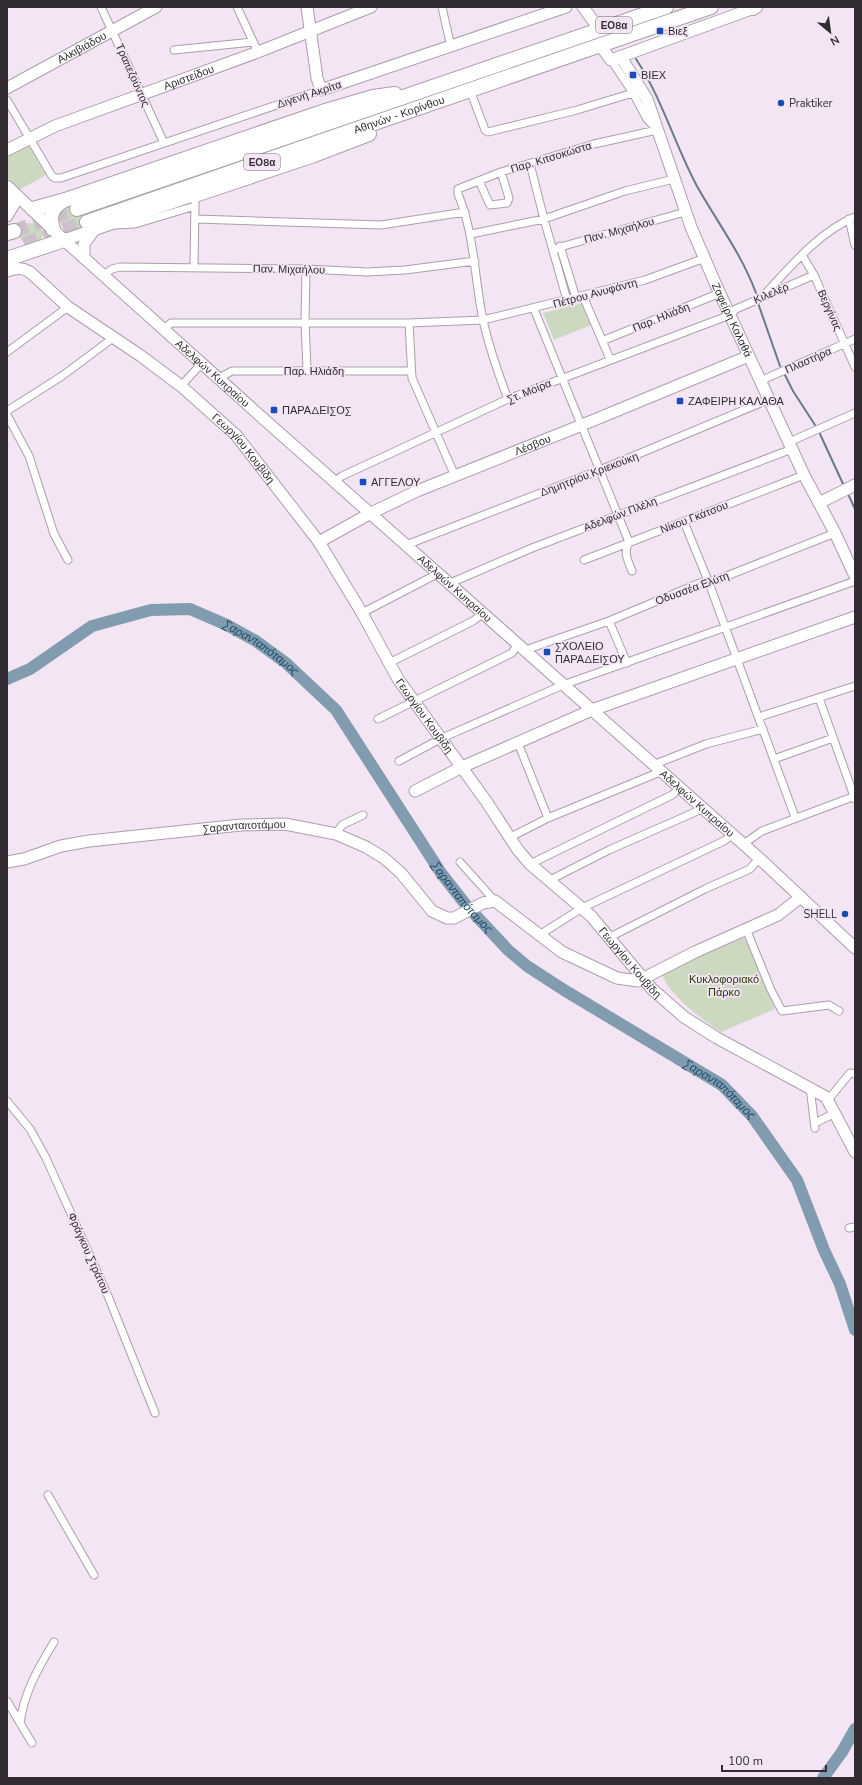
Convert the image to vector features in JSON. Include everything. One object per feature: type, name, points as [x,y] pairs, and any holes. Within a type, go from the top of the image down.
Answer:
[{"type":"highway","name":"Αθηνών - Κορίνθου","points":[[77,209],[666,7]]},
{"type":"highway","name":"Αθηνών - Κορίνθου","points":[[91,226],[436,101],[711,7]]},
{"type":"highway","points":[[33,209],[65,200],[322,112],[373,97],[421,92]]},
{"type":"highway","points":[[195,200],[399,122],[436,101]]},
{"type":"highway","points":[[7,259],[30,246],[44,242],[51,222],[54,207],[65,200]]},
{"type":"highway","points":[[7,249],[64,240]]},
{"type":"street","name":"Τραπεζούντος","points":[[102,7],[141,96],[164,143]]},
{"type":"street","name":"Αλκιβιάδου","points":[[7,88],[156,7]]},
{"type":"street","points":[[174,50],[255,47],[237,7]]},
{"type":"street","points":[[307,7],[317,78],[321,90]]},
{"type":"street","name":"Αριστείδου","points":[[7,150],[29,138],[81,115],[141,96],[255,47],[311,31],[371,7]]},
{"type":"street","points":[[442,7],[451,47]]},
{"type":"street","name":"Διγενή Ακρίτα","points":[[29,138],[52,176],[55,178],[61,178],[566,7]]},
{"type":"street","points":[[583,7],[594,22]]},
{"type":"street","points":[[656,130],[647,118],[616,59],[755,7]]},
{"type":"street","name":"Ζαφείρη Καλαθά","points":[[600,45],[616,59],[647,99],[656,130],[685,212],[720,293],[760,381],[770,399],[790,446],[818,503],[835,533],[855,576]]},
{"type":"street","points":[[470,90],[485,130],[488,132],[577,110],[633,93]]},
{"type":"street","points":[[7,100],[29,138]]},
{"type":"street","name":"Παρ. Κιτσοκώστα","points":[[465,212],[460,200],[458,189],[502,172],[594,144],[656,130]]},
{"type":"street","points":[[530,164],[567,300]]},
{"type":"street","points":[[479,181],[490,205],[507,203],[509,198],[502,172]]},
{"type":"street","points":[[471,234],[544,219],[625,191],[674,179]]},
{"type":"street","points":[[7,216],[14,204],[8,187]]},
{"type":"street","name":"Αδελφών Κυπραίου","points":[[8,187],[33,209],[64,240],[371,513],[482,614],[732,834],[742,845],[759,858],[855,948]]},
{"type":"street","points":[[64,240],[91,226],[107,225],[195,200],[196,219],[194,267]]},
{"type":"street","points":[[7,216],[33,209]]},
{"type":"street","points":[[196,219],[381,225],[465,212],[471,234],[483,320],[494,361],[508,399]]},
{"type":"street","name":"Παν. Μιχαήλου","points":[[553,249],[685,212]]},
{"type":"street","points":[[852,218],[855,245]]},
{"type":"street","points":[[764,296],[802,255],[852,218]]},
{"type":"street","points":[[84,258],[84,244],[91,226]]},
{"type":"street","points":[[560,246],[579,297],[602,340],[610,359]]},
{"type":"street","name":"Βεργίνας","points":[[802,255],[814,275],[855,367]]},
{"type":"street","name":"Πέτρου Ανυφάντη","points":[[164,329],[171,323],[409,323],[483,320],[534,309],[645,280],[705,258]]},
{"type":"street","name":"Παν. Μιχαήλου","points":[[104,275],[112,269],[120,267],[385,271],[475,261]]},
{"type":"street","name":"Γεωργίου Κουβίδη","points":[[7,271],[25,268],[68,307],[141,356],[181,386],[236,435],[319,542],[362,613],[398,679],[442,738],[509,838],[530,864],[548,881],[582,908],[610,937],[652,989],[684,1017],[716,1038],[810,1087],[826,1097],[855,1152]]},
{"type":"street","points":[[306,269],[305,322],[307,370]]},
{"type":"street","name":"Κιλελέρ","points":[[730,315],[736,309],[814,275]]},
{"type":"street","name":"Παρ. Ηλιάδη","points":[[602,340],[720,293]]},
{"type":"street","points":[[7,352],[68,307]]},
{"type":"street","points":[[534,309],[629,542],[626,547],[626,556],[632,572]]},
{"type":"street","name":"Στ. Μοίρα","points":[[335,481],[508,399],[610,359],[730,315]]},
{"type":"street","points":[[409,323],[410,370],[412,378],[455,476]]},
{"type":"street","points":[[7,411],[62,376],[113,338]]},
{"type":"street","name":"Πλαστήρα","points":[[760,381],[855,339]]},
{"type":"street","name":"Λέσβου","points":[[319,542],[371,513],[417,491],[749,356]]},
{"type":"street","points":[[181,386],[202,363]]},
{"type":"street","name":"Παρ. Ηλιάδη","points":[[219,378],[232,371],[410,370]]},
{"type":"street","name":"Δημητρίου Κριεκούκη","points":[[406,545],[600,470],[770,399]]},
{"type":"street","name":"Αδελφών Πλέλη","points":[[451,585],[455,581],[511,557],[617,515],[737,471],[855,413]]},
{"type":"street","points":[[7,415],[29,456],[54,534],[68,560]]},
{"type":"street","name":"Νίκου Γκάτσου","points":[[584,560],[804,475]]},
{"type":"street","points":[[818,503],[855,486]]},
{"type":"street","points":[[684,522],[760,717],[795,817]]},
{"type":"street","name":"Οδυσσέα Ελύτη","points":[[378,718],[522,648],[531,648],[609,621],[700,583],[709,583],[835,533]]},
{"type":"street","points":[[362,613],[438,573]]},
{"type":"street","points":[[399,761],[442,738],[563,685],[725,629],[855,581]]},
{"type":"street","points":[[390,663],[473,621],[482,614]]},
{"type":"street","points":[[415,792],[462,767],[592,710],[738,660],[855,617]]},
{"type":"street","points":[[609,621],[627,663]]},
{"type":"street","points":[[760,717],[855,686]]},
{"type":"street","points":[[742,845],[762,831],[795,817],[855,797],[832,738],[819,698]]},
{"type":"street","points":[[509,838],[548,818],[706,744],[763,729]]},
{"type":"street","points":[[774,759],[832,738]]},
{"type":"street","points":[[518,743],[548,818]]},
{"type":"street","points":[[530,864],[672,795],[680,789]]},
{"type":"street","points":[[548,881],[609,850],[702,809]]},
{"type":"street","points":[[336,834],[342,825],[364,815]]},
{"type":"street","name":"Σαρανταποτάμου","points":[[7,862],[24,859],[72,843],[242,824],[285,824],[336,834],[366,847],[384,858],[404,876],[432,911],[447,918],[454,918],[488,900],[495,901]]},
{"type":"street","points":[[540,934],[582,908],[724,841],[732,834]]},
{"type":"street","points":[[610,937],[705,889],[750,869],[759,858]]},
{"type":"street","points":[[460,862],[495,901],[562,952],[605,973],[630,981],[644,979],[695,952],[778,916],[801,897]]},
{"type":"street","points":[[746,930],[771,990],[782,1011],[829,1005],[839,1011]]},
{"type":"street","points":[[828,1100],[850,1073],[855,1074]]},
{"type":"street","points":[[810,1087],[810,1097],[815,1125],[835,1113]]},
{"type":"street","name":"Φράγκου Στράτου","points":[[7,1101],[30,1129],[46,1158],[106,1290],[155,1413]]},
{"type":"street","points":[[48,1495],[94,1575]]},
{"type":"street","points":[[20,1724],[25,1697],[33,1678],[54,1642]]},
{"type":"street","points":[[7,1701],[32,1743]]},
{"type":"green space","points":[[685,7],[693,7],[83,216],[92,228],[70,229],[66,228],[60,222],[60,212],[72,204],[81,215]]},
{"type":"green space","points":[[28,145],[46,175],[19,190],[7,177],[7,156]]},
{"type":"green space","points":[[31,223],[40,227],[43,233],[41,241],[29,249],[20,238],[7,242],[7,240],[18,236],[9,225]]},
{"type":"green space","points":[[583,303],[591,325],[554,340],[543,313]]},
{"type":"green space","name":"Κυκλοφοριακό Πάρκο","points":[[739,936],[747,940],[775,1009],[721,1032],[688,1007],[672,991],[663,976],[668,968]]},
{"type":"waterway","points":[[636,59],[654,91],[682,156],[698,188],[737,252],[756,293]]},
{"type":"waterway","points":[[758,303],[780,366]]},
{"type":"waterway","points":[[785,375],[793,391],[815,425]]},
{"type":"waterway","points":[[820,434],[844,486]]},
{"type":"waterway","points":[[849,496],[855,509]]},
{"type":"waterway","name":"Σαρανταπόταμος","points":[[7,679],[30,669],[92,626],[151,610],[190,609],[227,625],[256,641],[286,663],[336,710],[441,873],[466,905],[508,950],[527,966],[564,990],[722,1085],[752,1116],[797,1180],[824,1250],[840,1284],[855,1330]]},
{"type":"waterway","name":"Σαρανταπόταμος","points":[[823,1778],[842,1752],[855,1729]]},
{"type":"tunnel","points":[[14,231],[77,209]]},
{"type":"tunnel","points":[[24,244],[87,222]]},
{"type":"place","name":"Βιεξ","points":[[660,31]]},
{"type":"place","name":"ΒΙΕΧ","points":[[633,75]]},
{"type":"place","name":"Praktiker","points":[[781,103]]},
{"type":"place","name":"ΖΑΦΕΙΡΗ ΚΑΛΑΘΑ","points":[[680,401]]},
{"type":"place","name":"ΠΑΡΑΔΕΙΣΟΣ","points":[[274,410]]},
{"type":"place","name":"ΑΓΓΕΛΟΥ","points":[[363,482]]},
{"type":"place","name":"ΣΧΟΛΕΙΟ ΠΑΡΑΔΕΙΣΟΥ","points":[[547,652]]},
{"type":"place","name":"SHELL","points":[[845,914]]}]
